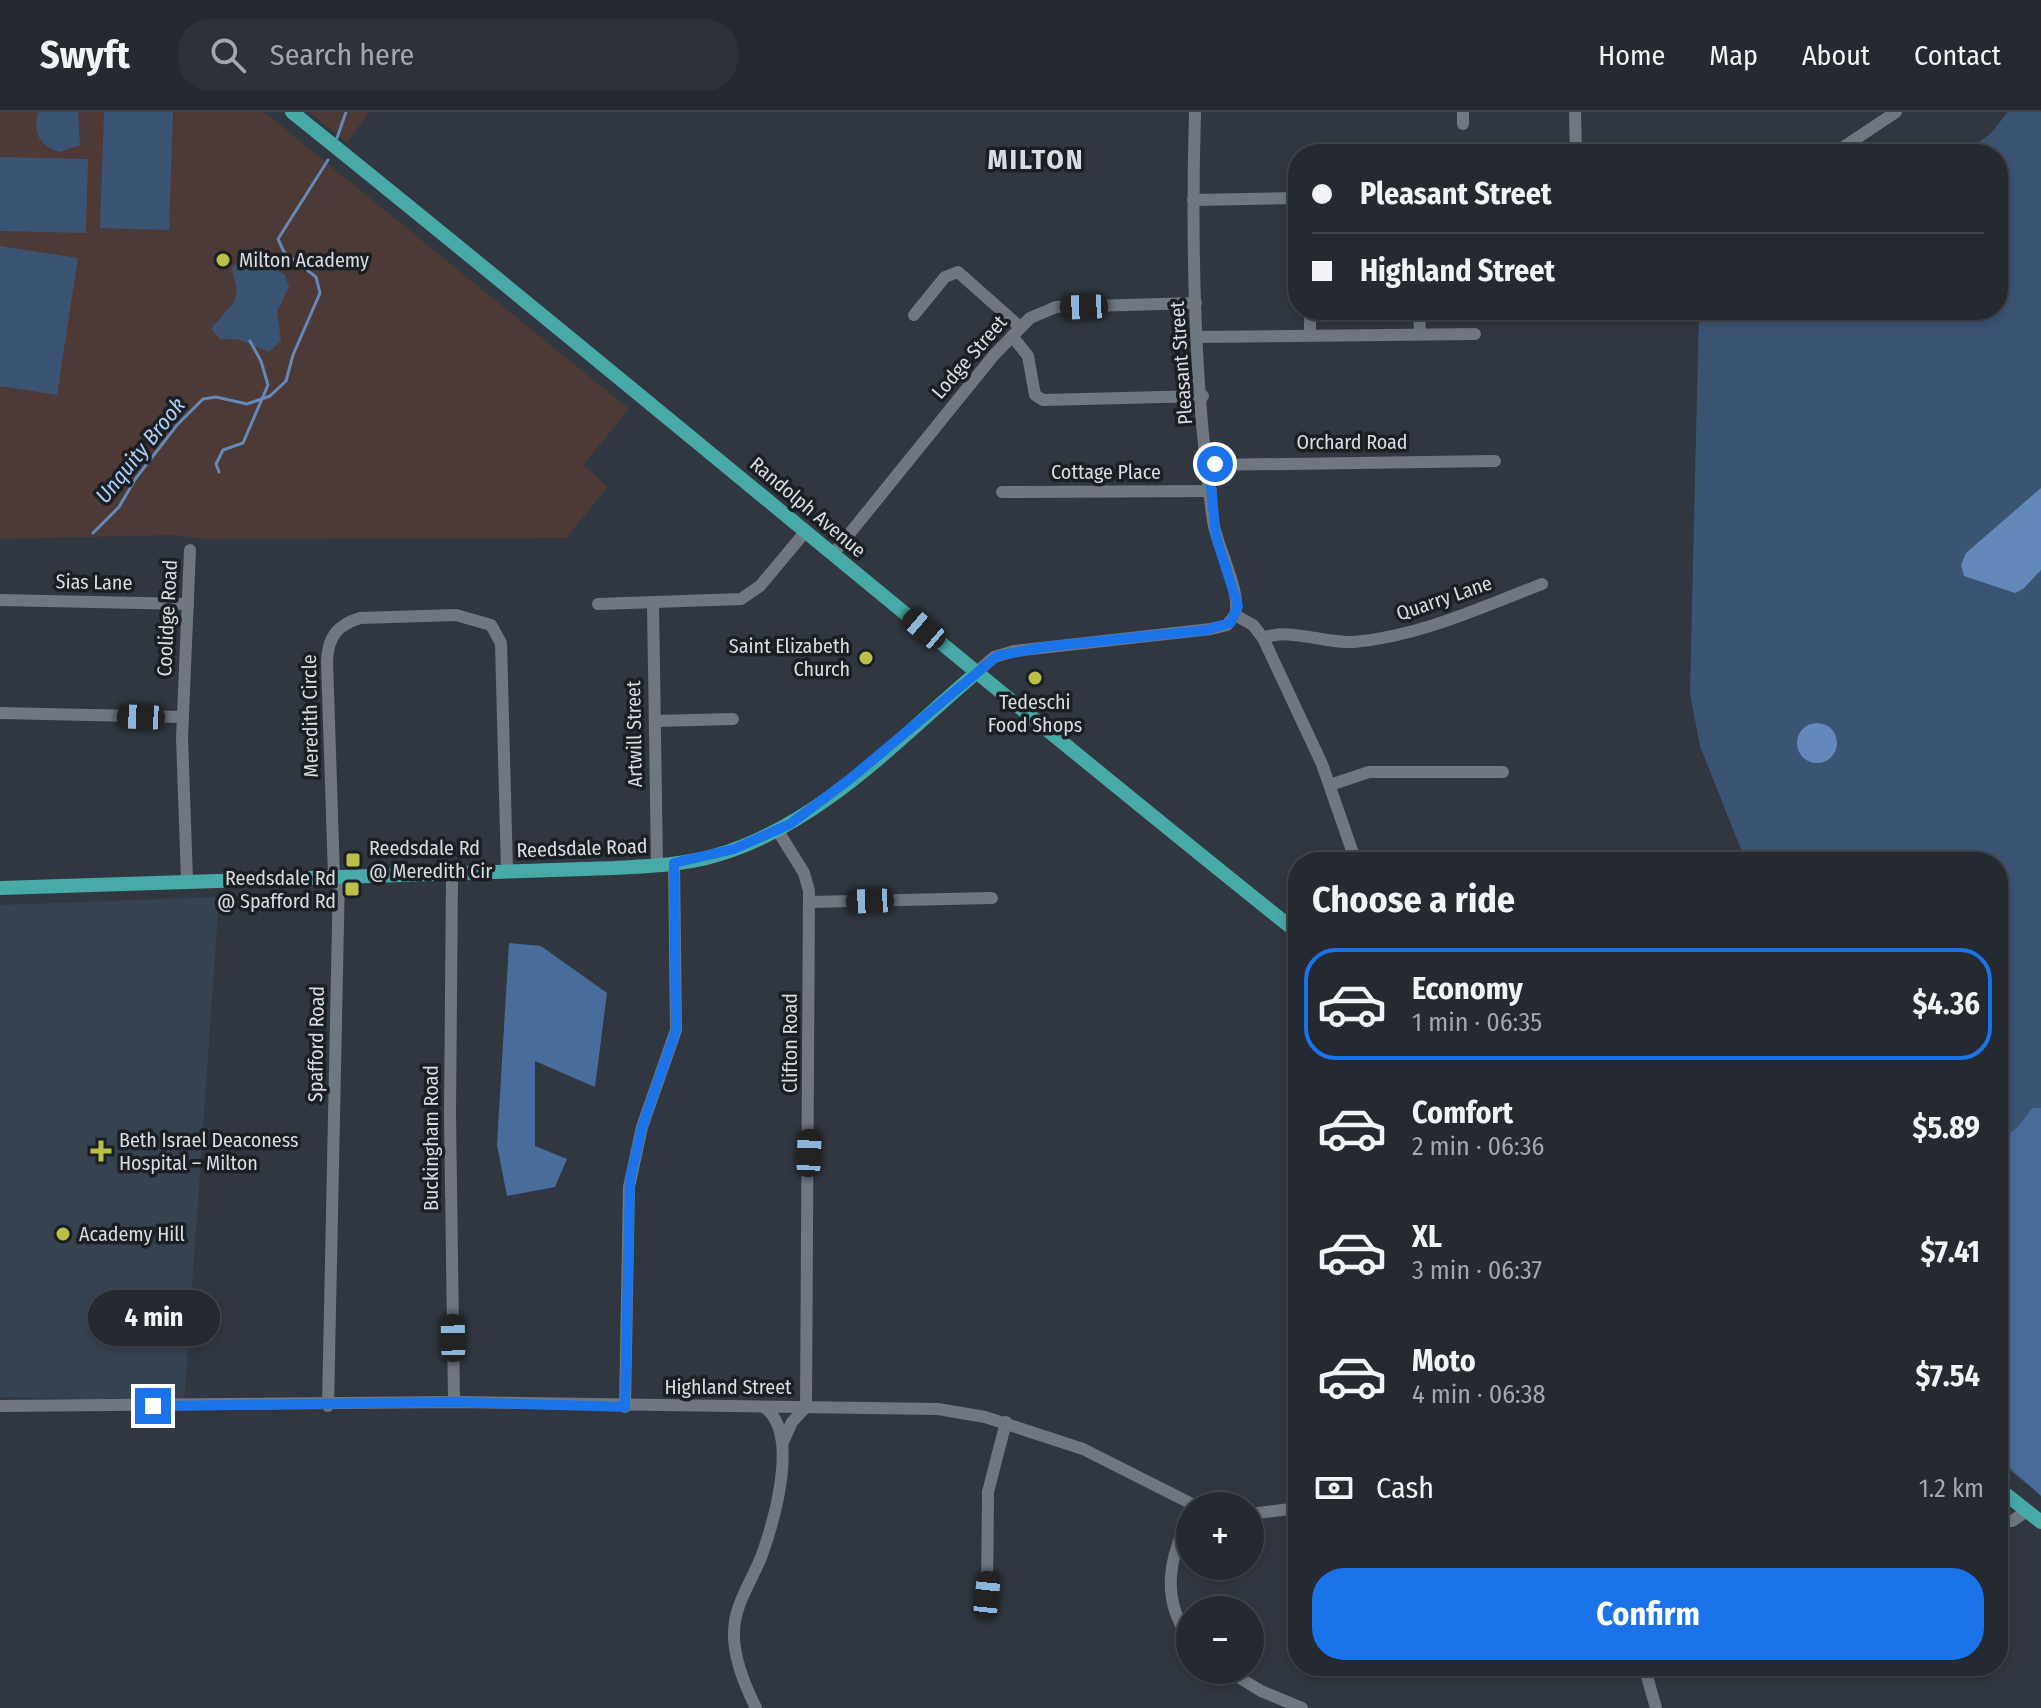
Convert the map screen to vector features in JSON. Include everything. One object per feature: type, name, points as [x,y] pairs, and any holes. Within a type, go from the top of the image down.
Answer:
[{"type":"main road","name":"Randolph Avenue","points":[[292,112],[592,352],[976,673],[1288,925]]},
{"type":"main road","name":"Reedsdale Road","points":[[0,888],[657,865],[725,852],[778,831],[833,793],[976,673]]},
{"type":"main road","points":[[2008,1496],[2041,1522]]},
{"type":"street","name":"Pleasant Street","points":[[1195,112],[1193,200],[1198,337],[1216,537],[1237,602],[1235,615]]},
{"type":"street","points":[[1575,112],[1576,144]]},
{"type":"street","points":[[1848,144],[1896,112]]},
{"type":"street","points":[[1193,200],[1288,198]]},
{"type":"street","points":[[914,315],[945,277],[958,272],[1016,332],[1028,356],[1035,395],[1043,400],[1203,396]]},
{"type":"street","name":"Lodge Street","points":[[833,554],[1016,332],[1036,314],[1056,307],[1196,303]]},
{"type":"street","points":[[1310,320],[1310,335]]},
{"type":"street","points":[[1419,320],[1420,334]]},
{"type":"street","points":[[1198,337],[1475,334]]},
{"type":"street","name":"Orchard Road","points":[[1209,465],[1495,461]]},
{"type":"street","name":"Cottage Place","points":[[1002,492],[1211,491]]},
{"type":"street","points":[[598,604],[741,599],[760,586],[806,531]]},
{"type":"street","name":"Coolidge Road","points":[[187,880],[182,717],[190,550]]},
{"type":"street","name":"Quarry Lane","points":[[1263,638],[1276,634],[1345,642],[1398,636],[1542,584]]},
{"type":"street","name":"Sias Lane","points":[[0,600],[188,604]]},
{"type":"street","name":"Artwill Street","points":[[653,603],[657,865]]},
{"type":"street","name":"Meredith Circle","points":[[336,876],[327,661],[331,638],[346,623],[360,618],[456,615],[491,625],[501,643],[507,871]]},
{"type":"street","points":[[1235,615],[1253,625],[1263,638],[1330,785],[1353,852]]},
{"type":"street","name":"Reedsdale Road","points":[[976,673],[994,657],[1014,651],[1211,629],[1227,625],[1235,615]]},
{"type":"street","points":[[0,713],[182,717]]},
{"type":"street","points":[[655,721],[733,719]]},
{"type":"street","points":[[1330,785],[1369,772],[1503,772]]},
{"type":"street","name":"Clifton Road","points":[[778,831],[804,873],[809,902],[806,1407]]},
{"type":"street","points":[[625,1407],[630,1180],[642,1127],[676,1030],[674,863]]},
{"type":"street","name":"Buckingham Road","points":[[452,873],[454,1402]]},
{"type":"street","name":"Spafford Road","points":[[328,1406],[336,876]]},
{"type":"street","points":[[809,902],[992,898]]},
{"type":"street","name":"Highland Street","points":[[0,1406],[328,1406],[454,1402],[625,1407],[938,1409],[1006,1422],[1101,1456],[1176,1496]]},
{"type":"street","points":[[764,1407],[776,1420],[783,1442]]},
{"type":"street","points":[[756,1708],[739,1664],[734,1632],[738,1611],[763,1552],[779,1488],[783,1442],[792,1422],[806,1407]]},
{"type":"street","points":[[987,1595],[988,1492],[1006,1422]]},
{"type":"street","points":[[1264,1512],[1288,1509]]},
{"type":"street","points":[[2008,1520],[2017,1519],[2027,1511]]},
{"type":"street","points":[[1176,1544],[1170,1579],[1176,1613]]},
{"type":"street","points":[[1647,1676],[1656,1708]]},
{"type":"street","points":[[1250,1684],[1302,1708]]},
{"type":"shaded area","name":"Milton Academy","points":[[0,112],[264,112],[629,409],[583,465],[608,487],[566,538],[204,539],[175,535],[0,539]]},
{"type":"shaded area","points":[[39,112],[78,112],[80,145],[59,152],[46,146],[37,131]]},
{"type":"shaded area","points":[[104,112],[173,112],[169,230],[100,228]]},
{"type":"shaded area","points":[[309,112],[369,112],[347,143]]},
{"type":"shaded area","points":[[2008,112],[2041,112],[2041,1489],[2027,1484],[2008,1469],[2008,852],[1742,852],[1700,746],[1690,693],[1699,320],[2008,320],[2008,144],[1977,144]]},
{"type":"shaded area","points":[[0,157],[88,159],[86,233],[0,231]]},
{"type":"shaded area","points":[[0,246],[78,258],[57,395],[0,386]]},
{"type":"shaded area","points":[[245,256],[262,259],[285,275],[289,287],[277,311],[281,341],[269,352],[237,339],[220,339],[211,329],[233,303],[237,292],[232,268]]},
{"type":"shaded area","points":[[2041,488],[2041,570],[2015,593],[1964,576],[1961,565],[1966,553]]},
{"type":"shaded area","points":[[1817,723],[1831,729],[1837,743],[1831,757],[1817,763],[1803,757],[1797,743],[1803,729]]},
{"type":"shaded area","name":"Beth Israel Deaconess Hospital – Milton","points":[[219,897],[184,1402],[0,1397],[0,905]]},
{"type":"shaded area","points":[[509,943],[541,946],[607,993],[595,1087],[535,1061],[535,1146],[567,1159],[555,1187],[507,1196],[497,1145]]},
{"type":"shaded area","points":[[2032,1108],[2041,1108],[2041,1496],[2008,1466],[2008,1135]]},
{"type":"waterway","name":"Unquity Brook","points":[[337,138],[346,112]]},
{"type":"waterway","name":"Unquity Brook","points":[[93,533],[119,507],[136,478],[177,425],[203,399],[216,397],[247,404],[270,396],[286,381],[293,355],[320,293],[316,277],[284,252],[278,239],[328,160]]},
{"type":"waterway","points":[[219,472],[216,464],[223,450],[243,443],[268,385],[261,361],[250,341]]},
{"type":"place","name":"Milton Academy","points":[[223,260]]},
{"type":"place","name":"Saint Elizabeth Church","points":[[866,658]]},
{"type":"place","name":"Tedeschi Food Shops","points":[[1035,678]]},
{"type":"place","name":"Reedsdale Rd @ Meredith Cir","points":[[353,860]]},
{"type":"place","name":"Reedsdale Rd @ Spafford Rd","points":[[352,889]]},
{"type":"place","name":"Beth Israel Deaconess Hospital – Milton","points":[[101,1151]]},
{"type":"place","name":"Academy Hill","points":[[63,1234]]},
{"type":"district","name":"MILTON","points":[[1036,159]]},
{"type":"route","points":[[153,1406],[454,1402],[625,1407],[626,1229],[630,1180],[642,1127],[673,1048],[676,1030],[674,863],[734,849],[790,824],[850,779],[997,656],[1044,647],[1206,630],[1230,623],[1238,606],[1221,557],[1212,513],[1209,465],[1215,464]]}]
